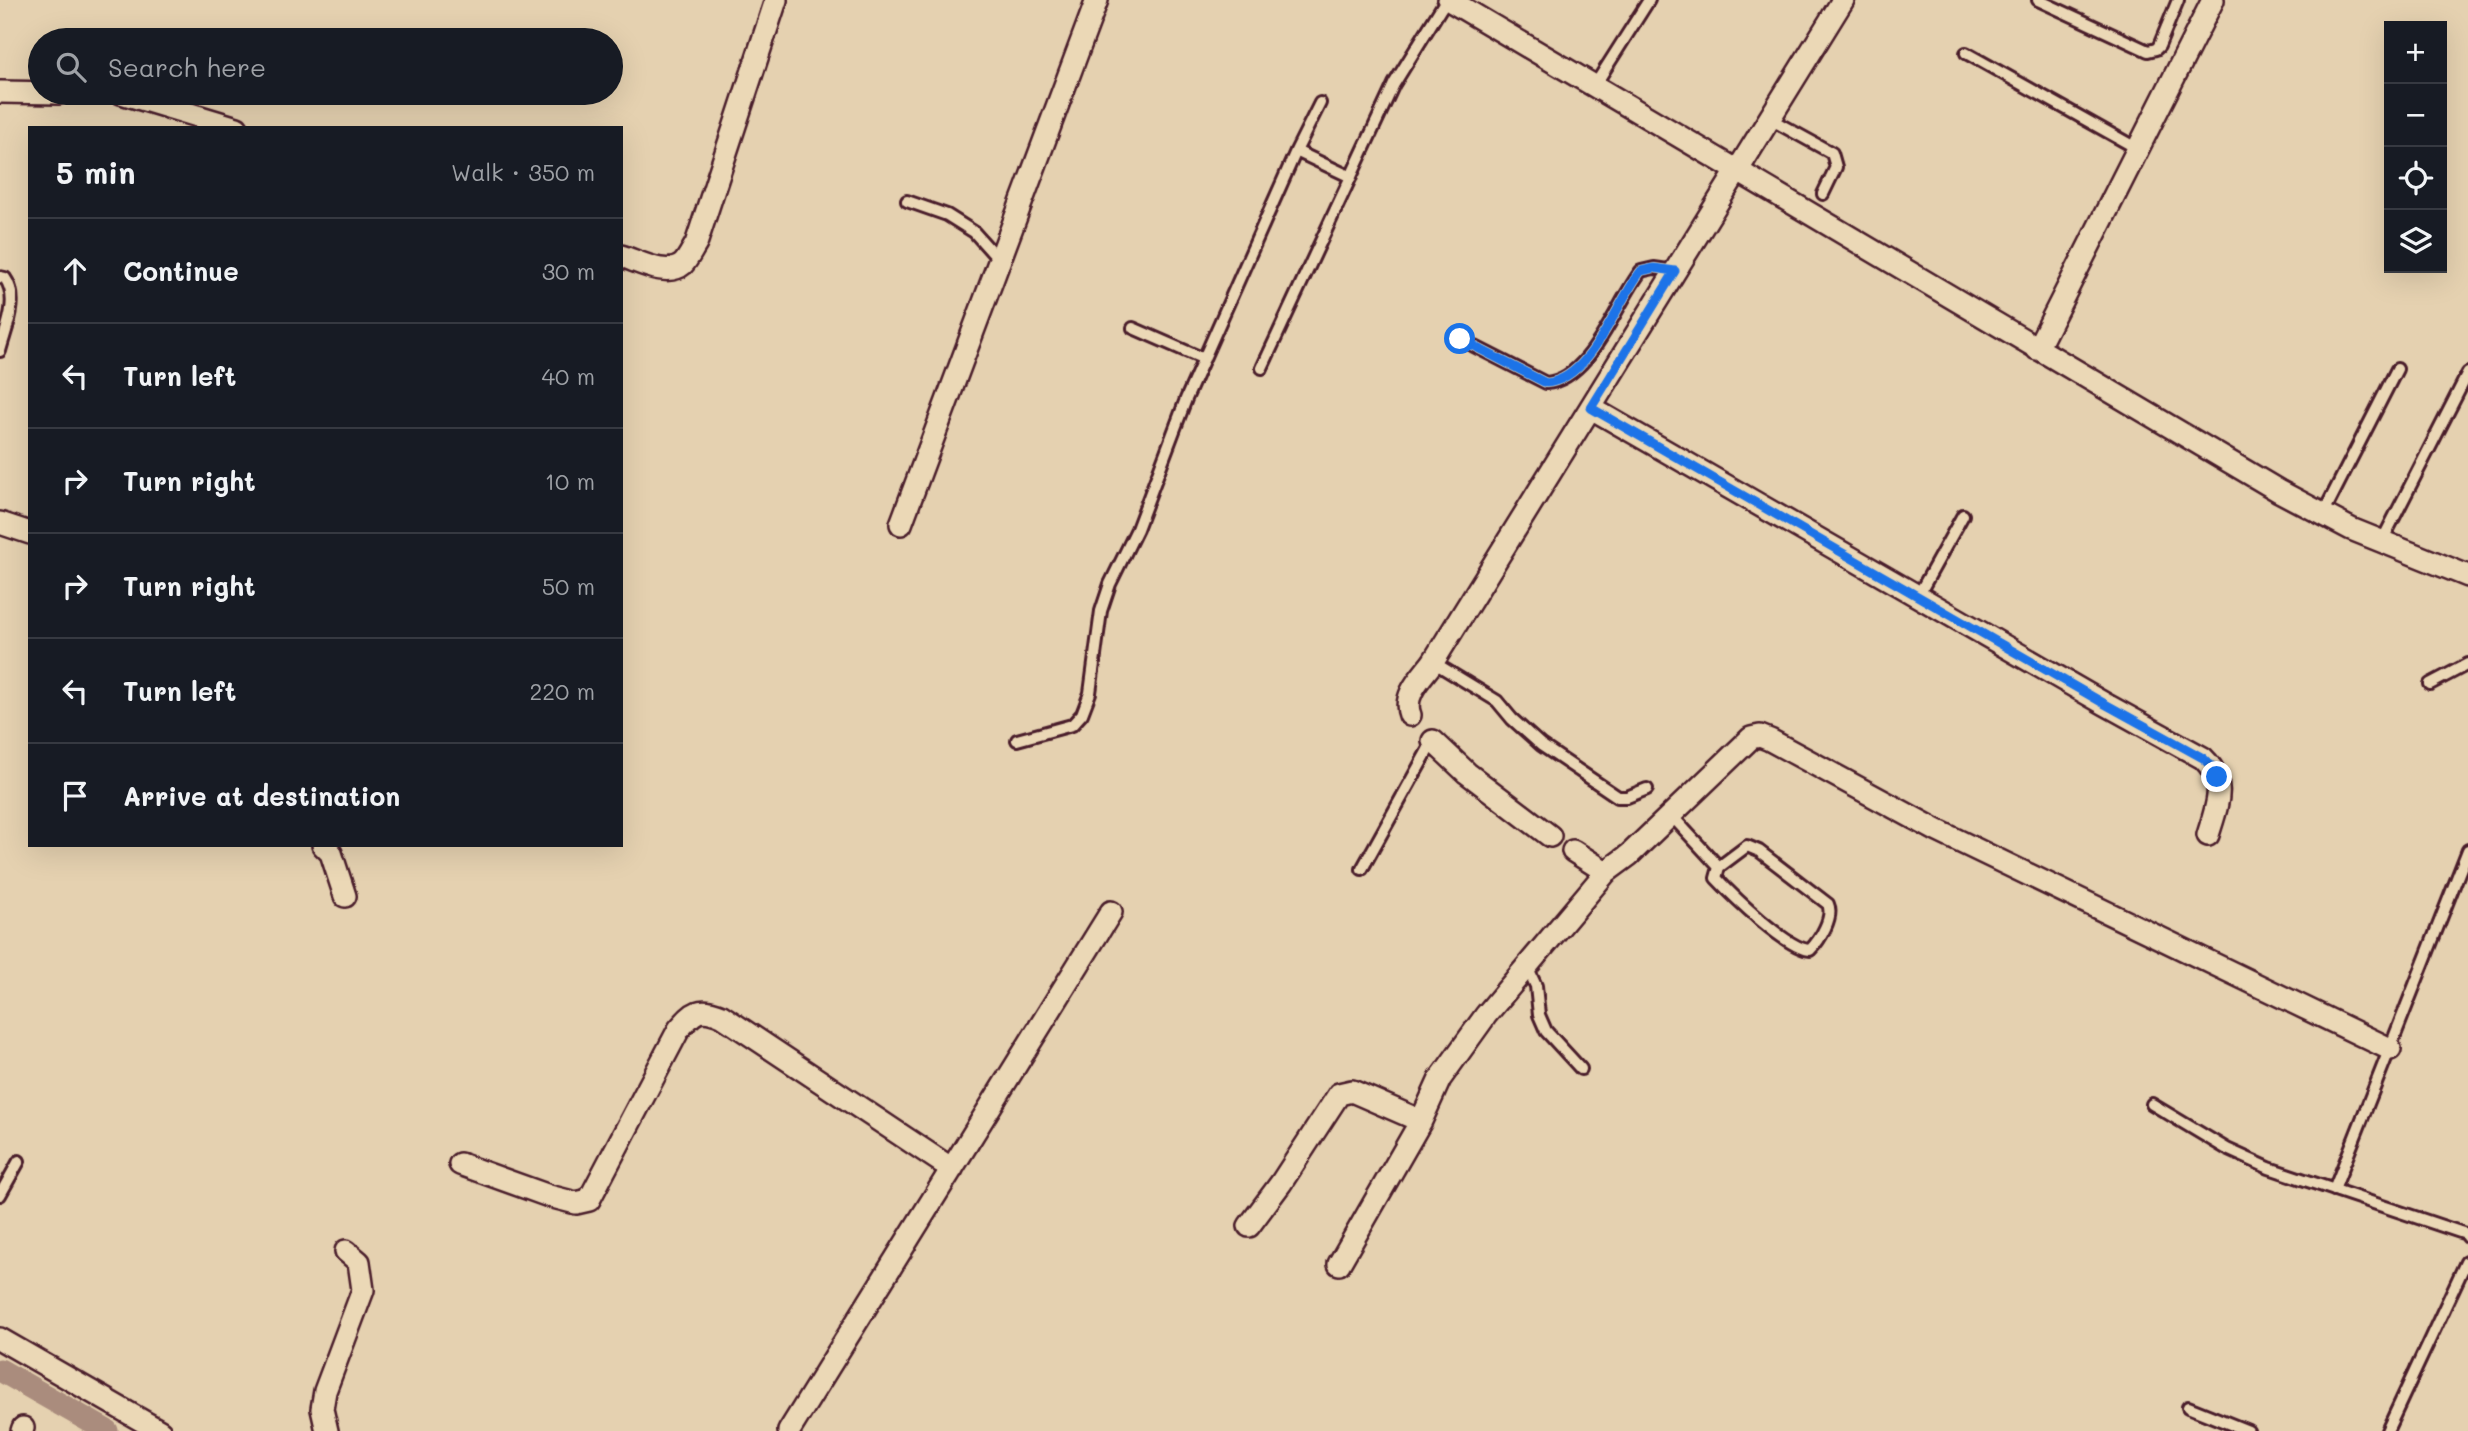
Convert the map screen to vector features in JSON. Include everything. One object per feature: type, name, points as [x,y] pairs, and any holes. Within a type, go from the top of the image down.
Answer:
[{"type":"street","points":[[623,257],[671,270],[683,264],[696,244],[776,0]]},
{"type":"street","points":[[901,524],[1097,0]]},
{"type":"street","points":[[1448,0],[1738,169],[2267,485],[2382,541],[2468,576]]},
{"type":"street","points":[[1410,715],[1410,693],[1433,662],[1843,0]]},
{"type":"street","points":[[2037,349],[2213,0]]},
{"type":"street","points":[[0,92],[28,92]]},
{"type":"street","points":[[161,105],[230,126]]},
{"type":"street","points":[[1591,408],[2203,758],[2213,767],[2219,788],[2208,835]]},
{"type":"street","points":[[0,523],[28,532]]},
{"type":"street","points":[[1339,1264],[1421,1121],[1440,1079],[1486,1015],[1606,872],[1629,855],[1751,738],[1760,736],[1936,830],[2390,1049]]},
{"type":"street","points":[[1433,741],[1467,773],[1550,836]]},
{"type":"street","points":[[325,847],[331,853],[345,896]]},
{"type":"street","points":[[1573,851],[1606,872]]},
{"type":"street","points":[[789,1431],[1111,912]]},
{"type":"street","points":[[460,1164],[549,1196],[576,1203],[589,1200],[679,1029],[699,1010],[722,1016],[952,1169]]},
{"type":"street","points":[[1250,1226],[1339,1094],[1352,1091],[1421,1121]]},
{"type":"street","points":[[327,1431],[322,1409],[325,1391],[363,1290],[359,1262],[346,1251]]},
{"type":"street","points":[[0,1339],[160,1431]]},
{"type":"lane","points":[[1262,368],[1394,85],[1448,0]]},
{"type":"lane","points":[[1595,85],[1649,0]]},
{"type":"lane","points":[[2038,0],[2147,51],[2159,46],[2178,0]]},
{"type":"lane","points":[[1966,53],[2138,149]]},
{"type":"lane","points":[[1017,740],[1072,724],[1082,714],[1090,694],[1101,611],[1110,584],[1137,529],[1186,399],[1320,103]]},
{"type":"lane","points":[[1770,119],[1832,153],[1836,167],[1824,194]]},
{"type":"lane","points":[[1296,152],[1351,177]]},
{"type":"lane","points":[[907,201],[947,215],[974,232],[999,260]]},
{"type":"lane","points":[[1460,339],[1546,383],[1556,382],[1568,376],[1582,363],[1641,271],[1654,268],[1675,271]]},
{"type":"lane","points":[[0,277],[5,278],[11,286],[13,297],[0,351]]},
{"type":"lane","points":[[1133,328],[1204,359]]},
{"type":"lane","points":[[2323,514],[2397,369]]},
{"type":"lane","points":[[2382,541],[2468,373]]},
{"type":"lane","points":[[1918,596],[1963,515]]},
{"type":"lane","points":[[1433,662],[1497,701],[1512,719],[1541,745],[1618,796],[1627,797],[1647,789]]},
{"type":"lane","points":[[2430,684],[2468,664]]},
{"type":"lane","points":[[1362,869],[1433,741]]},
{"type":"lane","points":[[1671,815],[1719,867]]},
{"type":"lane","points":[[1751,847],[1826,902],[1831,913],[1814,947],[1810,950],[1800,948],[1770,928],[1717,880],[1719,867],[1738,851],[1751,847]]},
{"type":"lane","points":[[2334,1190],[2468,850]]},
{"type":"lane","points":[[1527,967],[1536,986],[1539,1015],[1546,1031],[1581,1069]]},
{"type":"lane","points":[[2152,1104],[2227,1149],[2269,1168],[2466,1234],[2468,1237]]},
{"type":"lane","points":[[0,1195],[19,1161]]},
{"type":"lane","points":[[2387,1431],[2467,1260]]},
{"type":"lane","points":[[2188,1407],[2248,1431]]},
{"type":"waterway","points":[[0,1370],[107,1431]]},
{"type":"route","points":[[1460,339],[1546,383],[1556,382],[1568,376],[1582,363],[1641,271],[1654,268],[1675,271],[1591,408],[2203,758],[2213,767],[2217,777]]}]
